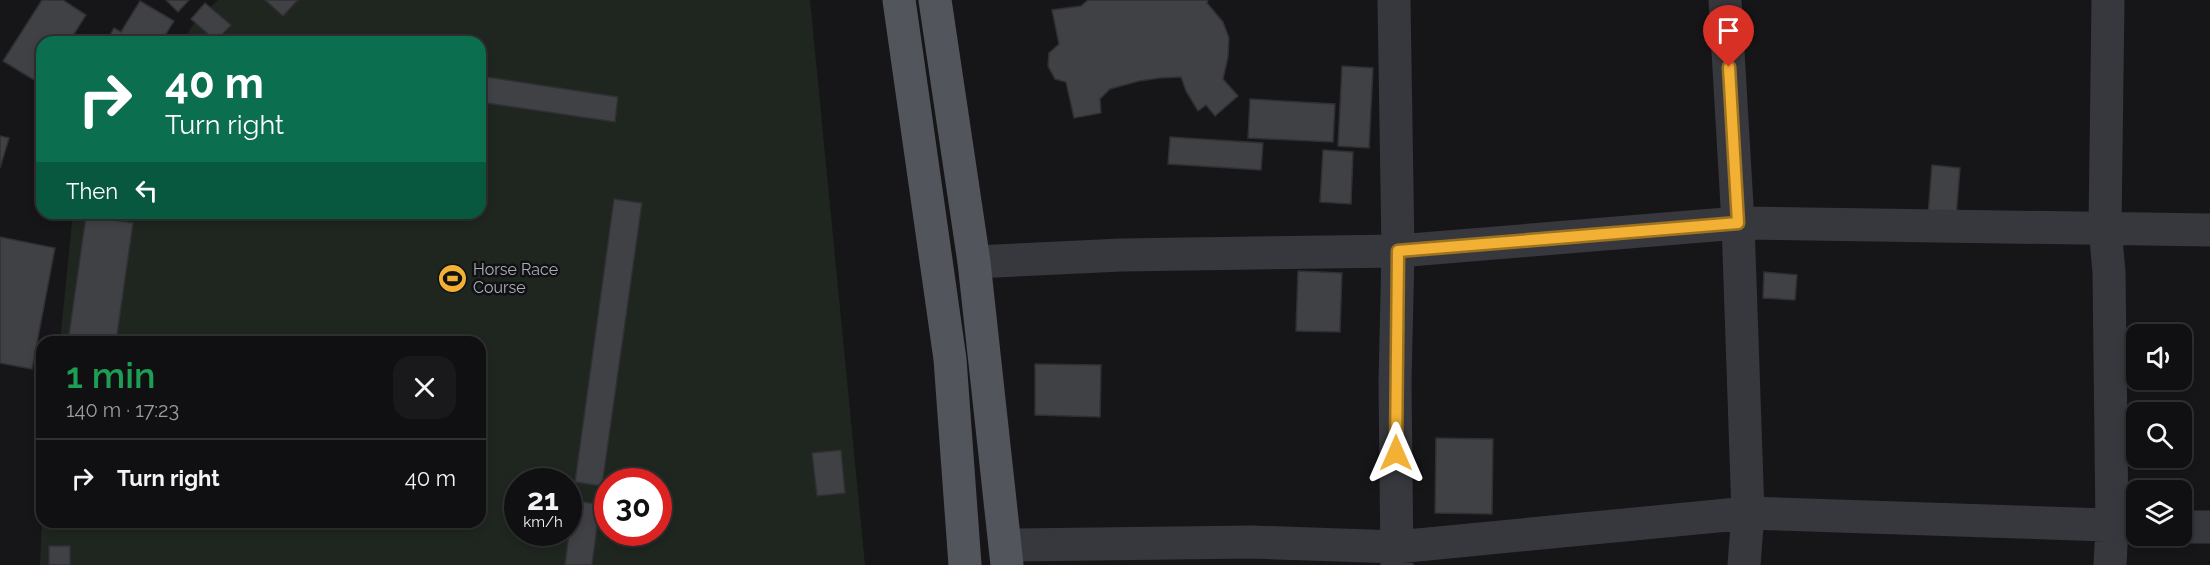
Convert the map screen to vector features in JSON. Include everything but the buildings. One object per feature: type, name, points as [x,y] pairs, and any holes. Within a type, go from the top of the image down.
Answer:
[{"type":"main road","points":[[899,0],[950,359],[965,565]]},
{"type":"main road","points":[[935,0],[974,262],[1006,555]]},
{"type":"street","points":[[1394,0],[1398,251],[1395,382],[1397,556]]},
{"type":"street","points":[[1725,0],[1738,223],[1748,513],[1744,565]]},
{"type":"street","points":[[2108,0],[2105,228],[2124,526],[2110,565]]},
{"type":"street","points":[[974,262],[1121,255],[1398,251],[1738,223],[2210,230]]},
{"type":"street","points":[[1006,555],[1252,542],[1397,556],[1748,513],[2124,526]]},
{"type":"street","points":[[2192,526],[2210,527]]},
{"type":"shaded area","name":"Horse Race Course","points":[[218,0],[810,0],[865,565],[40,565],[42,528],[486,528],[486,336],[61,336],[72,219],[486,219],[486,36],[186,36],[193,25]]},
{"type":"place","name":"Horse Race Course","points":[[452,278]]},
{"type":"route","points":[[1396,453],[1398,251],[1738,223],[1729,67]]}]
